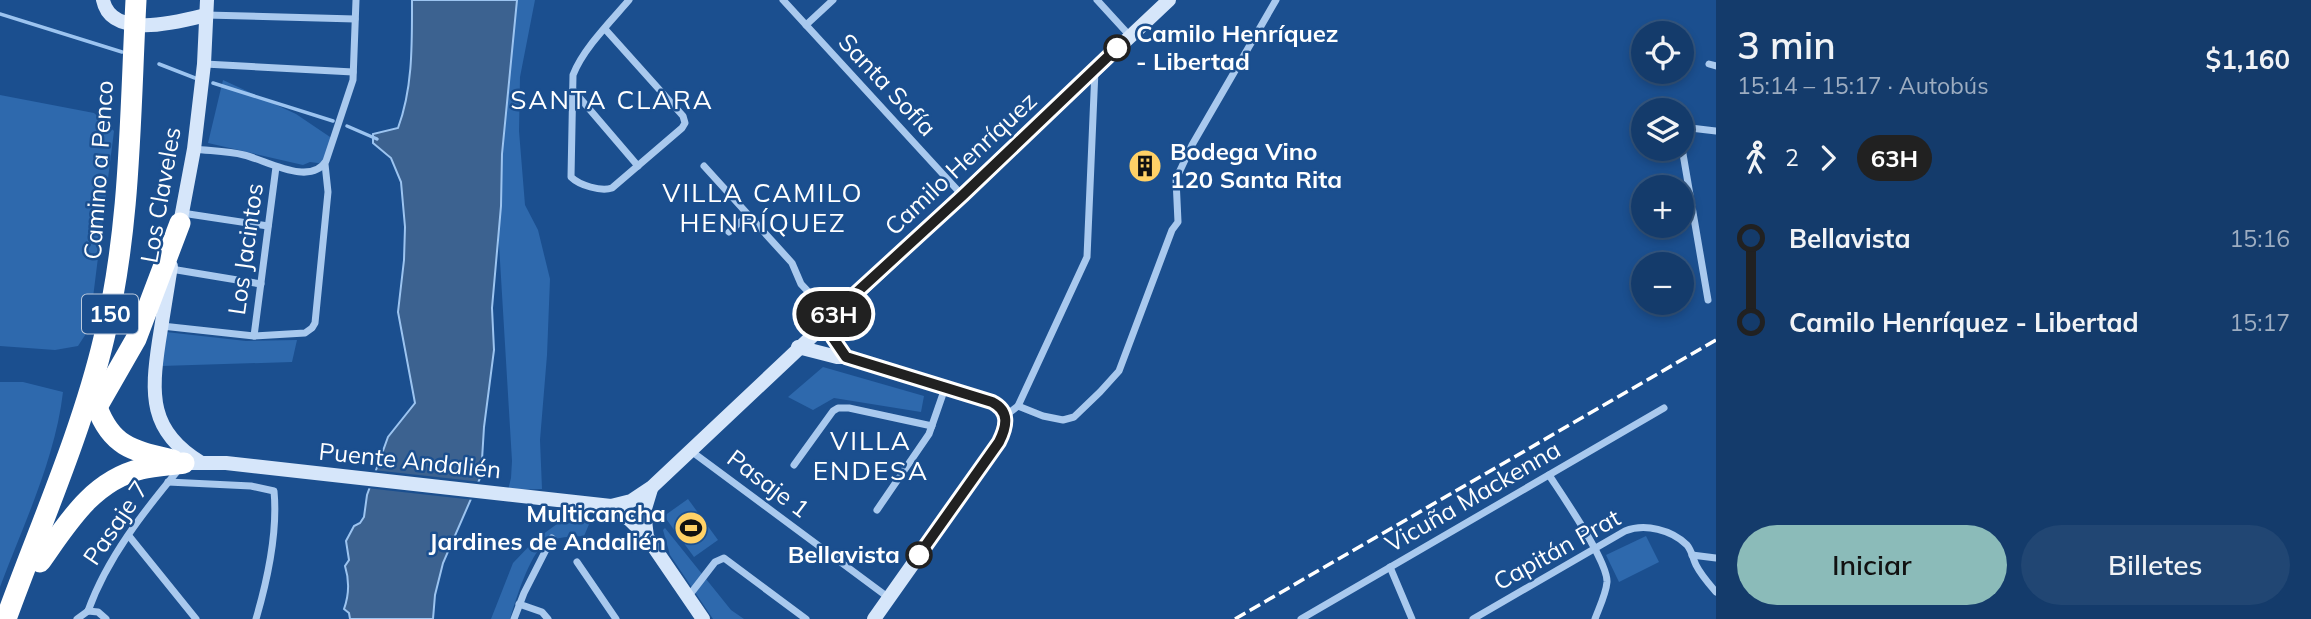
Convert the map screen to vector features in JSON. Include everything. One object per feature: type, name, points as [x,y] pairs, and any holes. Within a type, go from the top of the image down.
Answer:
[{"type":"highway","name":"Camino a Penco","points":[[19,619],[97,407],[118,332],[135,226],[142,157],[141,24],[136,0]]},
{"type":"highway","name":"Camino a Penco","points":[[6,619],[83,412],[104,338],[114,292],[126,200],[141,24],[149,0]]},
{"type":"highway","points":[[181,218],[136,340],[97,407],[109,432],[123,445],[141,452],[192,462]]},
{"type":"highway","points":[[40,562],[75,513],[97,491],[140,470],[192,462]]},
{"type":"main road","points":[[103,0],[112,18],[123,23],[141,24],[206,15]]},
{"type":"main road","name":"Los Claveles","points":[[192,462],[162,424],[156,408],[154,372],[194,149],[204,64],[207,0]]},
{"type":"main road","name":"Camilo Henríquez","points":[[589,504],[611,506],[631,501],[652,487],[1169,0]]},
{"type":"main road","points":[[831,316],[833,338],[846,357]]},
{"type":"main road","points":[[798,347],[846,357],[995,404],[1002,409],[1005,416],[1005,430],[994,450],[874,619]]},
{"type":"main road","name":"Puente Andalién","points":[[192,462],[226,463],[589,504]]},
{"type":"main road","points":[[647,537],[644,512],[652,487]]},
{"type":"main road","points":[[611,506],[631,520],[647,537],[702,619]]},
{"type":"street","points":[[161,326],[254,336],[305,333],[315,323],[328,192],[325,164],[353,80],[356,0]]},
{"type":"street","points":[[605,29],[683,116],[685,123],[607,190],[573,179],[571,174],[573,75],[579,61],[605,29],[629,0]]},
{"type":"street","name":"Santa Sofía","points":[[783,0],[963,195]]},
{"type":"street","points":[[806,25],[833,0]]},
{"type":"street","points":[[1097,0],[1130,36]]},
{"type":"street","points":[[1017,406],[1063,420],[1074,417],[1119,371],[1172,230],[1178,222],[1176,179],[1192,145],[1276,0]]},
{"type":"street","points":[[206,15],[355,19]]},
{"type":"street","points":[[204,64],[353,72]]},
{"type":"street","points":[[1005,416],[1017,406],[1087,257],[1095,69]]},
{"type":"street","points":[[573,90],[638,166]]},
{"type":"street","points":[[1694,128],[1716,131]]},
{"type":"street","points":[[194,149],[247,155],[276,167],[306,172],[317,170],[325,164]]},
{"type":"street","points":[[1684,161],[1708,300]]},
{"type":"street","points":[[704,166],[792,263],[801,284],[831,316]]},
{"type":"street","name":"Los Jacintos","points":[[254,336],[276,167]]},
{"type":"street","points":[[729,232],[748,215]]},
{"type":"street","points":[[181,218],[268,226]]},
{"type":"street","points":[[171,269],[261,284]]},
{"type":"street","points":[[877,510],[922,445],[932,426],[945,388]]},
{"type":"street","points":[[794,465],[829,416],[838,408],[932,426]]},
{"type":"street","name":"Vicuña Mackenna","points":[[1301,619],[1664,408]]},
{"type":"street","name":"Pasaje 1","points":[[691,450],[889,598]]},
{"type":"street","name":"Pasaje 7","points":[[88,611],[103,573],[128,536],[168,482],[192,462]]},
{"type":"street","points":[[1549,475],[1605,570],[1607,580],[1595,619]]},
{"type":"street","points":[[168,482],[251,486],[274,491],[276,510],[267,581],[256,619]]},
{"type":"street","name":"Capitán Prat","points":[[1473,619],[1625,531],[1645,527],[1676,538],[1686,545],[1700,572],[1716,592]]},
{"type":"street","points":[[128,536],[196,619]]},
{"type":"street","points":[[514,619],[552,538]]},
{"type":"street","points":[[1692,555],[1716,558]]},
{"type":"street","points":[[687,597],[715,562],[724,558],[807,619]]},
{"type":"street","points":[[577,562],[616,619]]},
{"type":"street","points":[[1390,567],[1412,619]]},
{"type":"street","points":[[519,604],[541,612],[548,619]]},
{"type":"street","points":[[77,619],[88,611],[98,611],[106,619]]},
{"type":"shaded area","points":[[412,0],[517,0],[502,154],[501,206],[492,308],[494,350],[481,476],[443,563],[435,595],[433,619],[350,619],[349,613],[344,609],[348,588],[345,566],[349,560],[346,541],[354,526],[364,517],[367,495],[388,437],[415,403],[398,312],[405,227],[401,182],[391,158],[373,143],[373,134],[398,128],[403,113],[411,65]]},
{"type":"shaded area","points":[[510,0],[535,0],[520,77],[519,131],[525,205],[538,230],[550,279],[540,440],[542,489],[508,490],[512,461],[496,194]]},
{"type":"shaded area","points":[[223,80],[296,114],[333,139],[325,164],[310,162],[303,165],[208,143]]},
{"type":"shaded area","points":[[0,95],[94,113],[114,131],[89,329],[78,346],[55,350],[0,346]]},
{"type":"shaded area","points":[[166,332],[246,341],[297,340],[292,362],[161,366]]},
{"type":"shaded area","points":[[823,367],[924,396],[921,412],[834,398],[813,410],[788,397]]},
{"type":"shaded area","points":[[0,382],[23,382],[63,392],[46,467],[0,587]]},
{"type":"shaded area","name":"Multicancha Jardines de Andalién","points":[[688,499],[718,540],[694,557],[664,516]]},
{"type":"shaded area","points":[[590,522],[584,536],[545,543],[527,572],[510,619],[491,619],[513,563],[535,540],[557,524]]},
{"type":"shaded area","points":[[665,528],[731,610],[744,619],[713,619],[670,555],[663,530]]},
{"type":"shaded area","points":[[1646,536],[1659,562],[1619,582],[1606,555]]},
{"type":"pier","points":[[373,470],[482,482],[474,500],[366,488]]},
{"type":"waterway","points":[[0,14],[122,52]]},
{"type":"waterway","points":[[159,64],[195,78]]},
{"type":"waterway","points":[[213,83],[333,121]]},
{"type":"waterway","points":[[347,126],[377,139]]},
{"type":"railway","points":[[1235,619],[1716,340]]},
{"type":"bus line","name":"63H","points":[[919,555],[999,442],[1005,430],[1005,416],[1002,409],[992,402],[846,357],[833,338],[831,316],[1117,48]]},
{"type":"place","name":"Camilo Henríquez - Libertad","points":[[1117,48]]},
{"type":"place","name":"Bodega Vino 120 Santa Rita","points":[[1145,166]]},
{"type":"place","name":"Multicancha Jardines de Andalién","points":[[691,528]]},
{"type":"place","name":"Bellavista","points":[[919,555]]},
{"type":"district","name":"SANTA CLARA","points":[[612,100]]},
{"type":"district","name":"VILLA CAMILO HENRÍQUEZ","points":[[763,208]]},
{"type":"district","name":"VILLA ENDESA","points":[[871,456]]}]
